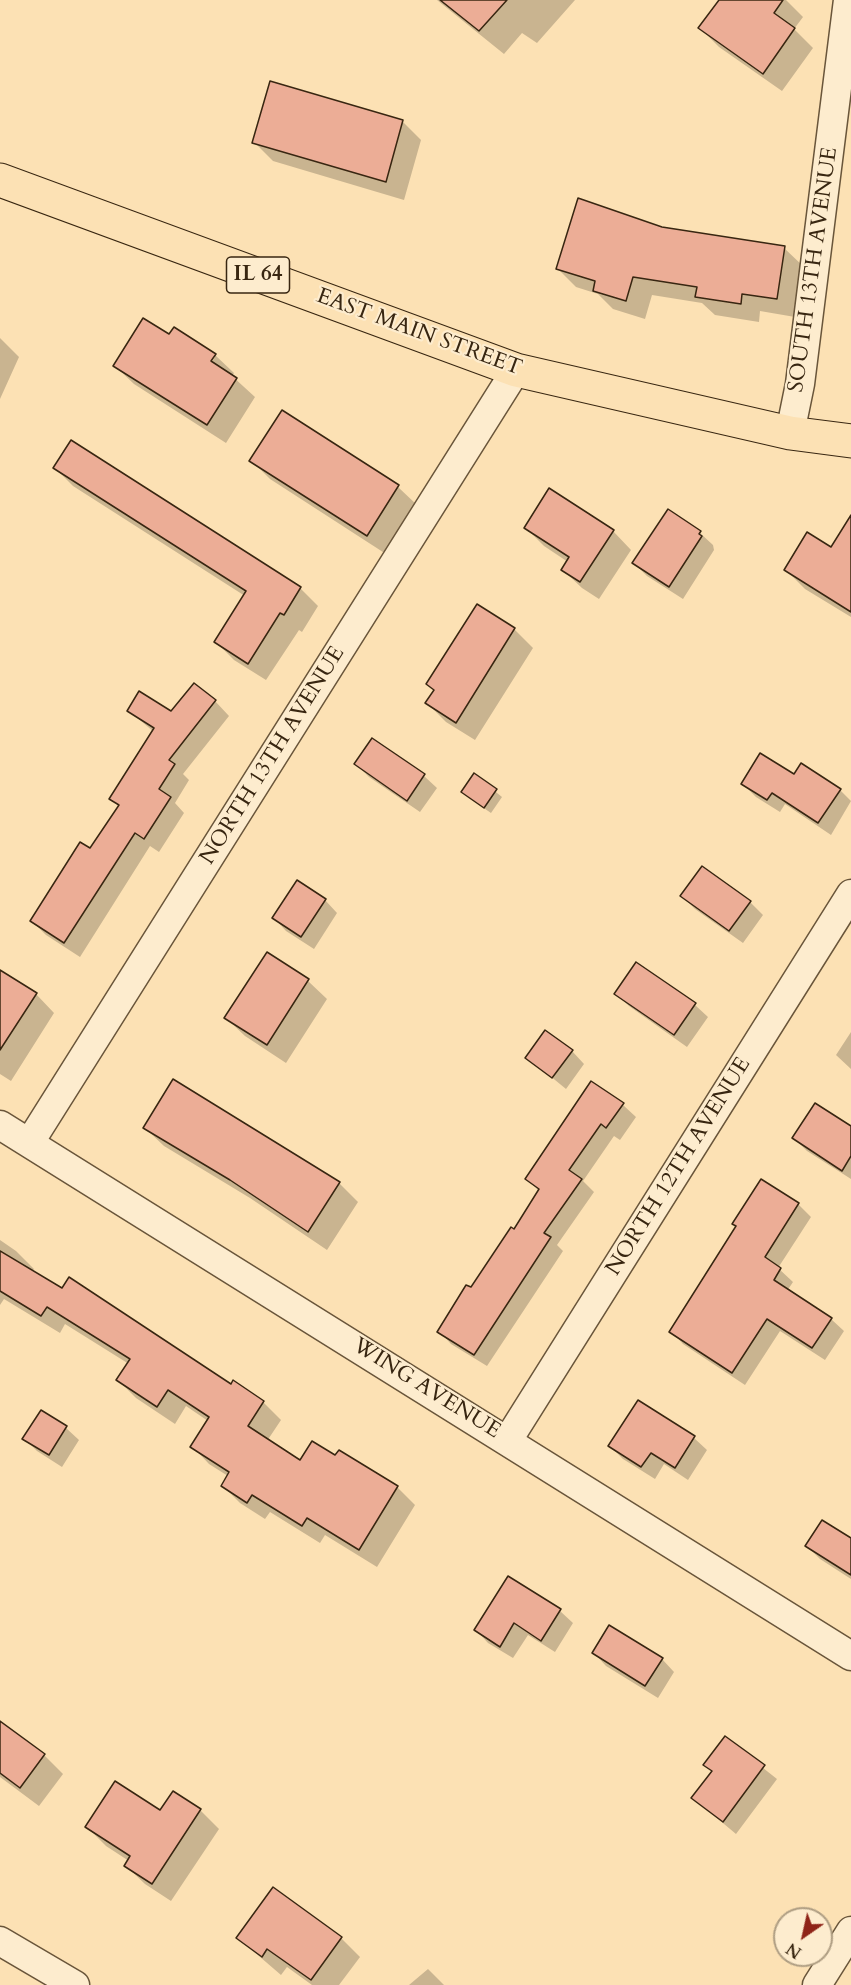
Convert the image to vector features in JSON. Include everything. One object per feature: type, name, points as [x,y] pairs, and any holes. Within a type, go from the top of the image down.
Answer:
[{"type":"main road","name":"EAST MAIN STREET","points":[[0,180],[516,370],[790,433],[851,441]]},
{"type":"street","name":"SOUTH 13TH AVENUE","points":[[790,433],[800,384],[848,0]]},
{"type":"street","name":"NORTH 13TH AVENUE","points":[[30,1142],[516,370]]},
{"type":"street","name":"NORTH 12TH AVENUE","points":[[508,1440],[851,894]]},
{"type":"street","name":"WING AVENUE","points":[[0,1125],[851,1656]]},
{"type":"street","points":[[817,1985],[851,1931]]},
{"type":"street","points":[[0,1941],[75,1985]]},
{"type":"building","points":[[440,0],[507,0],[479,31]]},
{"type":"building","points":[[719,0],[783,0],[774,13],[795,28],[763,74],[698,28]]},
{"type":"building","points":[[270,81],[403,120],[386,182],[252,143]]},
{"type":"building","points":[[578,198],[662,227],[785,246],[777,299],[742,294],[741,304],[695,297],[697,287],[633,277],[626,301],[593,291],[595,281],[556,269]]},
{"type":"building","points":[[143,318],[169,334],[174,327],[216,354],[211,361],[237,378],[207,425],[113,366]]},
{"type":"building","points":[[282,410],[399,485],[367,536],[249,461]]},
{"type":"building","points":[[71,440],[301,587],[284,615],[280,613],[248,664],[214,642],[246,591],[53,468]]},
{"type":"building","points":[[549,488],[614,530],[580,582],[561,570],[569,557],[524,528]]},
{"type":"building","points":[[668,509],[701,531],[699,534],[702,536],[669,587],[632,563]]},
{"type":"building","points":[[851,515],[851,612],[784,570],[807,532],[831,547]]},
{"type":"building","points":[[477,604],[515,628],[456,723],[425,703],[434,690],[426,684]]},
{"type":"building","points":[[194,683],[216,700],[169,760],[175,764],[159,789],[171,797],[144,839],[135,833],[64,943],[30,921],[80,842],[90,848],[119,805],[109,799],[154,728],[127,711],[139,691],[171,711]]},
{"type":"building","points":[[372,738],[425,774],[407,801],[354,764]]},
{"type":"building","points":[[760,753],[794,774],[801,763],[841,789],[818,823],[772,793],[767,800],[741,784]]},
{"type":"building","points":[[474,773],[497,789],[484,808],[461,792]]},
{"type":"building","points":[[702,866],[751,901],[729,931],[680,896]]},
{"type":"building","points":[[297,880],[326,899],[301,937],[272,918]]},
{"type":"building","points":[[267,952],[309,979],[267,1045],[224,1018]]},
{"type":"building","points":[[636,962],[696,1003],[674,1035],[614,994]]},
{"type":"building","points":[[0,970],[37,993],[0,1050]]},
{"type":"building","points":[[545,1030],[573,1050],[552,1078],[525,1058]]},
{"type":"building","points":[[173,1079],[340,1182],[308,1232],[230,1180],[143,1128]]},
{"type":"building","points":[[591,1081],[624,1103],[606,1128],[601,1124],[569,1170],[582,1179],[544,1233],[551,1237],[474,1355],[437,1332],[466,1285],[471,1287],[511,1227],[514,1229],[539,1189],[525,1179]]},
{"type":"building","points":[[815,1103],[851,1126],[851,1156],[842,1171],[792,1138]]},
{"type":"building","points":[[761,1179],[799,1203],[765,1257],[781,1268],[774,1280],[832,1318],[812,1348],[767,1319],[732,1373],[669,1332],[736,1226],[732,1224]]},
{"type":"building","points":[[0,1251],[62,1288],[69,1277],[231,1384],[233,1380],[264,1401],[248,1426],[300,1460],[312,1441],[335,1455],[339,1450],[398,1486],[359,1550],[307,1518],[302,1526],[252,1495],[247,1503],[221,1486],[229,1472],[190,1447],[209,1417],[168,1390],[157,1407],[116,1380],[130,1359],[47,1307],[41,1316],[0,1291]]},
{"type":"building","points":[[638,1400],[695,1436],[675,1468],[651,1453],[641,1467],[608,1446]]},
{"type":"building","points":[[41,1410],[67,1426],[49,1455],[22,1439]]},
{"type":"building","points":[[822,1520],[851,1538],[851,1575],[805,1546]]},
{"type":"building","points":[[508,1576],[561,1609],[541,1641],[514,1623],[500,1647],[474,1630]]},
{"type":"building","points":[[609,1625],[663,1658],[645,1686],[592,1653]]},
{"type":"building","points":[[0,1721],[45,1754],[20,1788],[0,1773]]},
{"type":"building","points":[[725,1736],[765,1765],[723,1822],[691,1798],[712,1771],[703,1765]]},
{"type":"building","points":[[115,1781],[160,1810],[173,1791],[201,1809],[152,1884],[124,1866],[130,1856],[85,1827]]},
{"type":"building","points":[[273,1887],[342,1937],[311,1980],[267,1949],[262,1957],[236,1938]]}]
